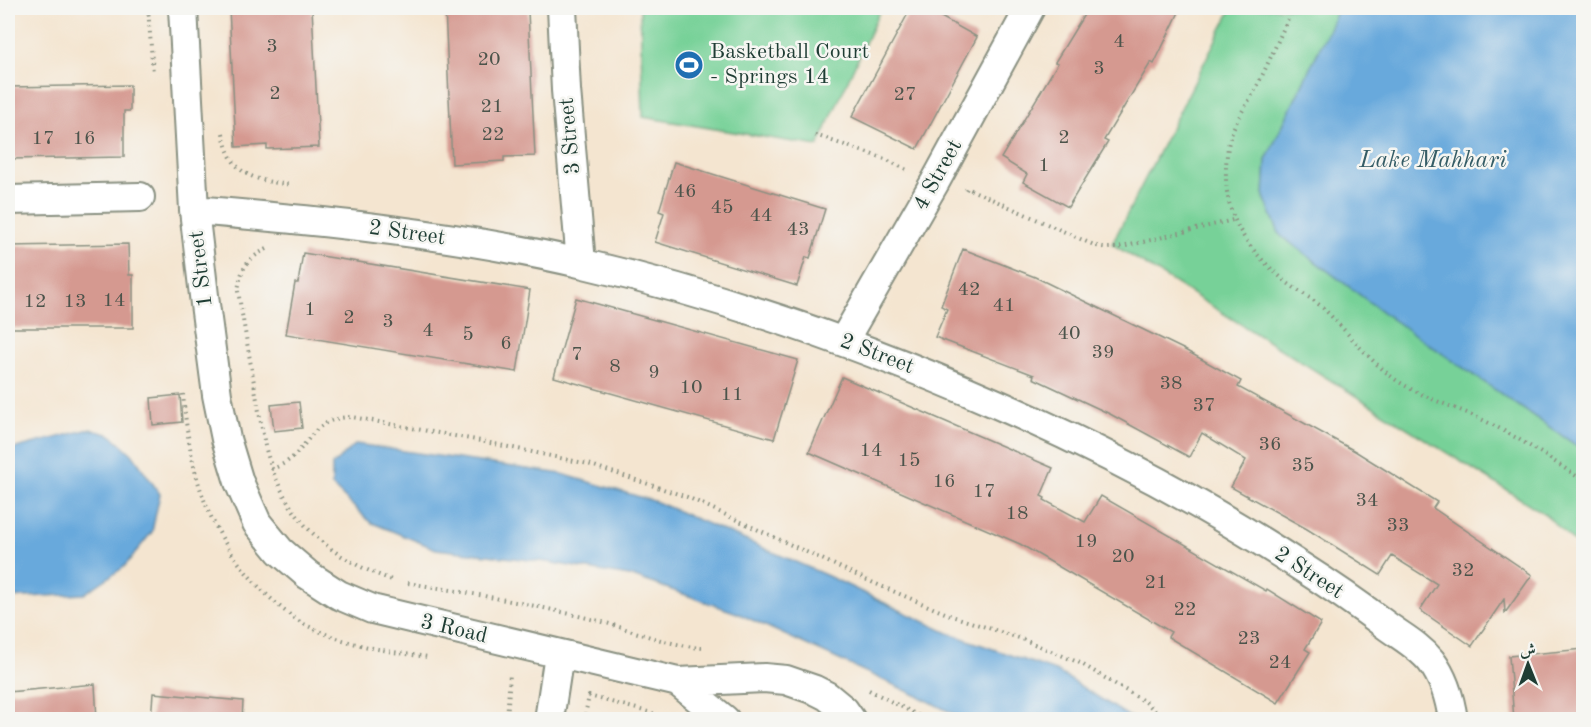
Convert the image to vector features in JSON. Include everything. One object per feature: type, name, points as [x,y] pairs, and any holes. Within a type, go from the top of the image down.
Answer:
[{"type":"street","name":"1 Street","points":[[183,8],[194,210],[218,394],[226,439],[239,482],[257,523]]},
{"type":"street","name":"3 Street","points":[[561,8],[581,263]]},
{"type":"street","name":"4 Street","points":[[844,340],[935,182],[1030,8]]},
{"type":"street","points":[[8,200],[140,197]]},
{"type":"street","name":"2 Street","points":[[194,210],[303,219],[437,237],[581,263],[756,310],[844,340],[925,372],[1071,437],[1195,502],[1338,591],[1417,647],[1430,660],[1447,690],[1453,720]]},
{"type":"street","name":"3 Road","points":[[257,523],[280,551],[308,575],[347,598],[372,609],[678,682],[764,678],[786,680],[815,690],[836,703],[852,720]]},
{"type":"street","points":[[549,720],[559,654]]},
{"type":"street","points":[[764,678],[808,708],[834,720]]},
{"type":"street","name":"3 Road","points":[[678,682],[725,720]]},
{"type":"path","points":[[1293,8],[1231,134],[1226,165],[1228,202],[1233,220],[1244,239],[1285,280],[1321,306],[1364,352],[1397,380],[1416,392],[1476,417],[1516,437],[1584,481]]},
{"type":"path","points":[[222,121],[226,149],[234,164],[246,175],[261,181],[296,186]]},
{"type":"path","points":[[815,135],[885,159],[961,196],[967,188],[1096,246],[1118,248],[1233,220]]},
{"type":"path","points":[[275,248],[266,249],[250,258],[240,274],[238,291],[271,469],[281,493],[319,540],[344,558],[371,572],[399,582],[525,604],[601,622],[675,644],[707,648]]},
{"type":"path","points":[[271,469],[293,458],[318,427],[328,420],[352,417],[588,464],[687,497],[876,584],[952,616],[1022,639],[1080,663],[1147,703],[1164,720]]},
{"type":"path","points":[[862,687],[927,720]]},
{"type":"path","points":[[584,720],[588,696],[675,720]]},
{"type":"green space","points":[[640,8],[881,8],[818,146],[643,117]]},
{"type":"green space","points":[[1232,8],[1339,8],[1266,160],[1264,197],[1280,235],[1392,319],[1583,450],[1583,551],[1545,514],[1112,244]]},
{"type":"water","name":"Lake Mahhari","points":[[1339,8],[1583,8],[1583,450],[1392,319],[1280,235],[1264,197],[1266,160]]},
{"type":"water","points":[[90,429],[111,435],[132,454],[160,494],[152,532],[124,567],[84,594],[8,598],[8,450]]},
{"type":"water","points":[[356,444],[562,474],[657,502],[828,576],[948,633],[1058,672],[1133,719],[964,719],[737,613],[635,577],[547,562],[436,549],[370,522],[332,486],[332,465]]},
{"type":"building","points":[[229,8],[312,8],[319,147],[267,149],[267,145],[236,147]]},
{"type":"building","points":[[445,8],[497,8],[497,13],[528,11],[535,156],[504,157],[504,161],[452,164]]},
{"type":"building","points":[[911,8],[925,8],[977,37],[917,149],[852,117]]},
{"type":"building","points":[[1088,8],[1181,8],[1154,64],[1151,62],[1104,140],[1108,142],[1068,207],[1023,182],[1027,174],[1001,158]]},
{"type":"building","points":[[130,85],[130,111],[124,111],[124,157],[8,159],[8,87]]},
{"type":"building","points":[[674,162],[825,209],[810,258],[806,257],[797,286],[655,242],[664,213],[659,211]]},
{"type":"building","points":[[128,244],[129,275],[133,275],[133,328],[8,328],[8,246]]},
{"type":"building","points":[[963,249],[1035,277],[1183,349],[1241,381],[1238,387],[1355,451],[1437,502],[1433,508],[1532,575],[1505,613],[1504,599],[1472,646],[1420,610],[1437,584],[1392,556],[1380,575],[1307,529],[1231,487],[1246,460],[1202,433],[1189,457],[1110,414],[1033,378],[1034,375],[935,337],[947,309],[941,306]]},
{"type":"building","points":[[303,253],[530,290],[517,372],[286,334]]},
{"type":"building","points":[[576,298],[798,360],[774,439],[554,377]]},
{"type":"building","points":[[842,377],[1053,468],[1041,496],[1045,498],[1044,500],[1085,522],[1101,496],[1266,591],[1267,589],[1321,623],[1305,649],[1310,652],[1278,703],[1168,637],[1171,632],[1020,544],[809,452]]},
{"type":"building","points":[[180,395],[182,422],[153,425],[151,398]]},
{"type":"building","points":[[299,402],[302,428],[274,431],[271,405]]},
{"type":"building","points":[[1584,649],[1584,720],[1514,720],[1509,656]]},
{"type":"building","points":[[95,684],[97,720],[8,720],[8,692]]},
{"type":"building","points":[[153,693],[243,701],[242,720],[151,720]]},
{"type":"place","name":"Basketball Court - Springs 14","points":[[689,65]]}]
